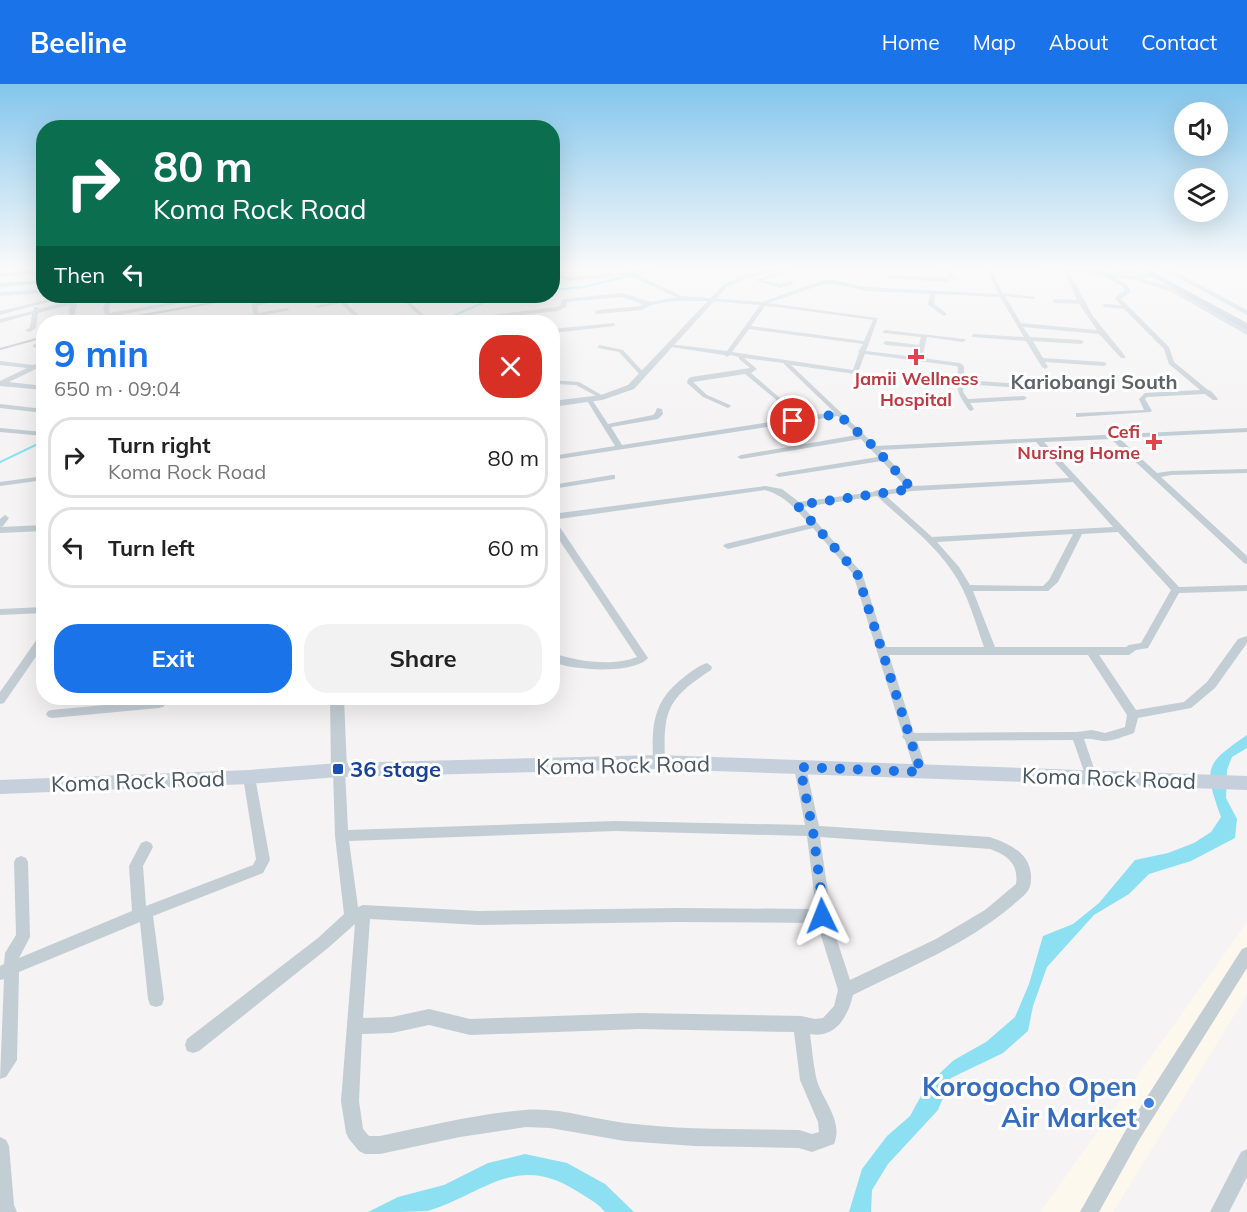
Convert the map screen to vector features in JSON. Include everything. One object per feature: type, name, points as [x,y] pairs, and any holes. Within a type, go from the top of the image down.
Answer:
[{"type":"main road","points":[[1227,319],[1247,329]]},
{"type":"main road","points":[[1231,319],[1247,329]]},
{"type":"main road","name":"Koma Rock Road","points":[[0,787],[249,777],[339,770],[659,762],[1247,783]]},
{"type":"street","points":[[21,327],[29,333],[33,328],[34,319]]},
{"type":"street","points":[[560,403],[602,397],[631,387],[695,319]]},
{"type":"street","points":[[727,355],[754,319]]},
{"type":"street","points":[[671,345],[855,372],[875,319]]},
{"type":"street","points":[[1016,319],[1044,364],[1104,364]]},
{"type":"street","points":[[1091,319],[1099,332],[1123,357]]},
{"type":"street","points":[[1138,319],[1167,348],[1171,363],[1215,399]]},
{"type":"street","points":[[3,320],[14,323]]},
{"type":"street","points":[[560,330],[613,325]]},
{"type":"street","points":[[1020,325],[1099,332]]},
{"type":"street","points":[[748,327],[867,343]]},
{"type":"street","points":[[885,332],[963,340]]},
{"type":"street","points":[[919,358],[924,335]]},
{"type":"street","points":[[974,336],[1081,342]]},
{"type":"street","points":[[886,343],[922,347]]},
{"type":"street","points":[[600,347],[621,351],[643,375]]},
{"type":"street","points":[[861,352],[960,365],[959,382],[965,401],[971,409]]},
{"type":"street","points":[[728,406],[702,394],[689,380],[746,372],[755,368],[738,356]]},
{"type":"street","points":[[0,363],[34,367]]},
{"type":"street","points":[[786,363],[875,448],[912,489]]},
{"type":"street","points":[[1,383],[34,367]]},
{"type":"street","points":[[746,372],[779,400]]},
{"type":"street","points":[[959,382],[1037,387]]},
{"type":"street","points":[[1,383],[36,387]]},
{"type":"street","points":[[560,383],[577,384],[602,397]]},
{"type":"street","points":[[1078,415],[1143,412],[1148,411],[1142,399],[1145,395],[1209,392]]},
{"type":"street","points":[[965,401],[1024,398]]},
{"type":"street","points":[[589,399],[620,448]]},
{"type":"street","points":[[0,406],[36,410]]},
{"type":"street","points":[[607,426],[656,417],[659,409]]},
{"type":"street","points":[[560,457],[838,414]]},
{"type":"street","points":[[0,430],[36,433]]},
{"type":"street","points":[[875,448],[1247,430]]},
{"type":"street","points":[[741,457],[862,436]]},
{"type":"street","points":[[1113,437],[1247,561]]},
{"type":"street","points":[[1038,441],[1176,590],[1247,588]]},
{"type":"street","points":[[779,475],[884,458]]},
{"type":"street","points":[[1237,471],[1247,479]]},
{"type":"street","points":[[1156,476],[1171,473],[1247,471]]},
{"type":"street","points":[[560,486],[612,477]]},
{"type":"street","points":[[0,484],[36,479]]},
{"type":"street","points":[[797,505],[877,492],[1074,480]]},
{"type":"street","points":[[560,516],[765,488],[779,491],[797,505],[857,573],[921,772]]},
{"type":"street","points":[[877,492],[930,540],[956,569],[967,588],[991,652]]},
{"type":"street","points":[[728,546],[815,525]]},
{"type":"street","points":[[0,530],[36,528]]},
{"type":"street","points":[[930,540],[1119,530]]},
{"type":"street","points":[[967,588],[1045,588],[1053,582],[1079,532]]},
{"type":"street","points":[[560,534],[643,658],[635,663],[560,663]]},
{"type":"street","points":[[883,651],[1129,651],[1132,647],[1144,646],[1176,590]]},
{"type":"street","points":[[0,612],[36,610]]},
{"type":"street","points":[[1133,715],[1187,705],[1211,685],[1242,641],[1247,639]]},
{"type":"street","points":[[0,700],[36,648]]},
{"type":"street","points":[[908,737],[1119,735],[1130,729],[1133,715],[1091,651]]},
{"type":"street","points":[[659,762],[658,731],[661,708],[672,693],[707,667]]},
{"type":"street","points":[[52,714],[148,705]]},
{"type":"street","points":[[337,705],[342,836],[358,915],[350,1101],[356,1133],[365,1145],[380,1145],[460,1128],[526,1118],[550,1119],[626,1132],[695,1137],[799,1139],[812,1143],[820,1141],[828,1138],[827,1122],[808,1080],[801,1024]]},
{"type":"street","points":[[1077,736],[1091,777]]},
{"type":"street","points":[[354,1026],[392,1024],[429,1017],[470,1027],[639,1021],[801,1024],[815,1027],[827,1025],[842,1010],[846,990],[822,916],[823,907],[813,831],[800,767]]},
{"type":"street","points":[[7,971],[251,873],[262,865],[249,777]]},
{"type":"street","points":[[342,836],[615,826],[813,831],[990,843],[1013,854],[1024,869],[1023,888],[990,915],[941,945],[846,990]]},
{"type":"street","points":[[146,847],[136,866],[156,999]]},
{"type":"street","points":[[0,1071],[9,1060],[7,971],[12,953],[23,937],[21,862]]},
{"type":"street","points":[[193,1045],[358,915],[479,918],[822,916]]},
{"type":"street","points":[[1089,1212],[1133,1134],[1247,954]]},
{"type":"street","points":[[0,1146],[5,1206],[8,1212]]},
{"type":"street","points":[[1219,1212],[1247,1158]]},
{"type":"shaded area","name":"Korogocho Open Air Market","points":[[1247,922],[1247,995],[1113,1212],[1040,1212]]},
{"type":"water","points":[[1247,735],[1247,748],[1232,757],[1227,770],[1226,798],[1237,819],[1235,838],[1191,861],[1149,874],[1129,894],[1094,915],[1047,967],[1033,1006],[1028,1031],[1003,1053],[951,1078],[938,1110],[888,1164],[872,1190],[871,1212],[849,1212],[862,1169],[887,1136],[910,1116],[927,1085],[954,1060],[986,1042],[1015,1017],[1029,984],[1043,936],[1073,924],[1099,903],[1135,860],[1168,853],[1194,843],[1211,832],[1221,817],[1210,777],[1212,768],[1223,753]]},
{"type":"water","points":[[525,1154],[567,1163],[605,1184],[634,1212],[605,1212],[595,1202],[575,1190],[554,1180],[535,1175],[500,1180],[428,1211],[368,1212],[398,1197],[444,1185],[488,1163]]},
{"type":"waterway","points":[[0,462],[36,445]]},
{"type":"railway","points":[[0,349],[36,339]]},
{"type":"place","name":"Jamii Wellness Hospital","points":[[916,357]]},
{"type":"place","name":"Cefi Nursing Home","points":[[1154,442]]},
{"type":"place","name":"36 stage","points":[[338,769]]},
{"type":"place","name":"Korogocho Open Air Market","points":[[1149,1103]]},
{"type":"district","name":"Kariobangi South","points":[[1094,382]]},
{"type":"route","points":[[793,421],[838,414],[875,448],[912,489],[877,492],[797,505],[857,573],[921,772],[800,767],[813,831],[823,907],[822,916]]}]
